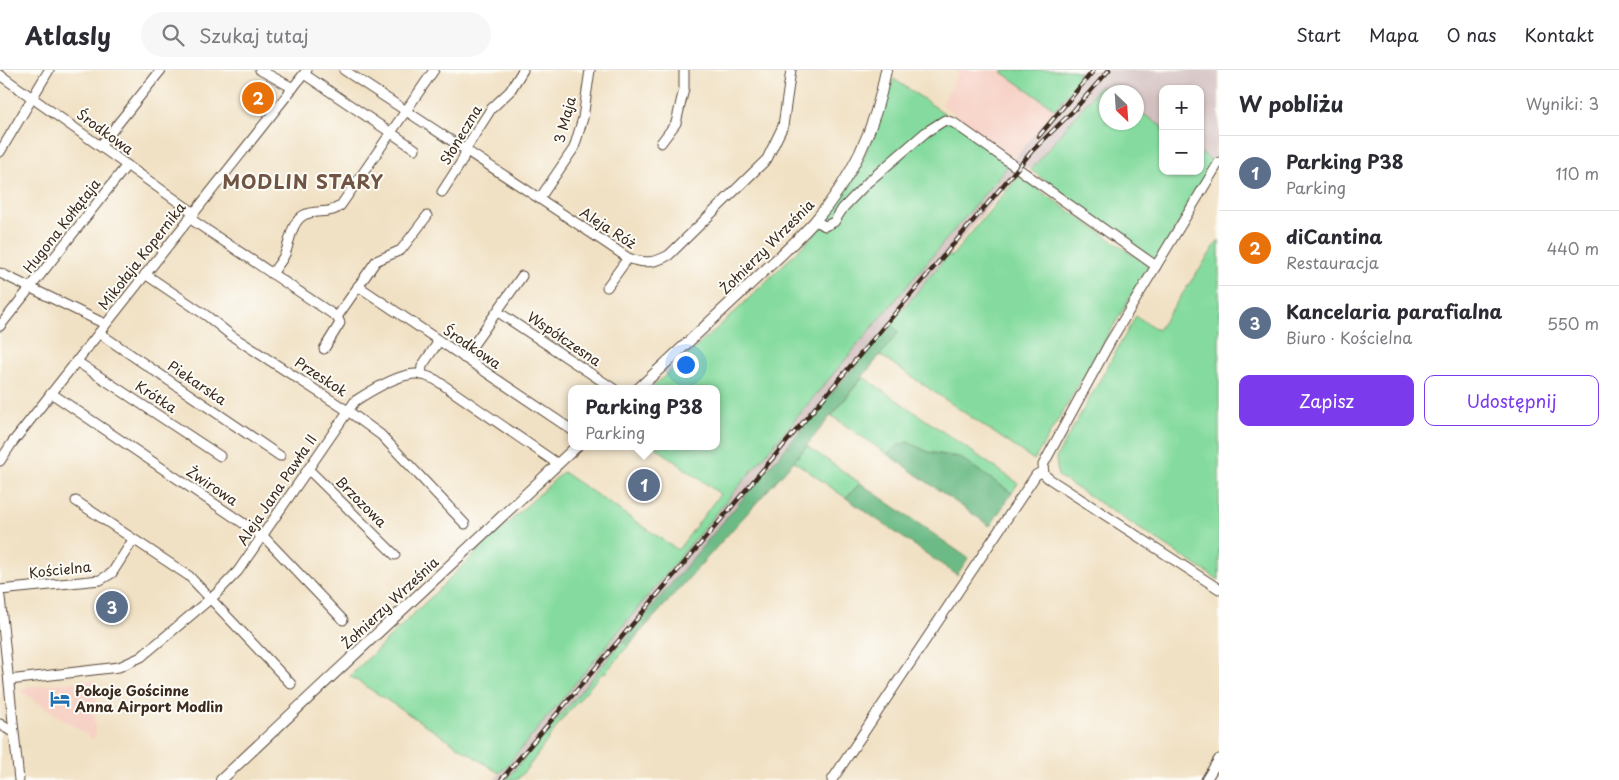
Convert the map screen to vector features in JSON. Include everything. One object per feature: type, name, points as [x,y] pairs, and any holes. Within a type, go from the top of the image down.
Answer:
[{"type":"main road","name":"Żołnierzy Września","points":[[642,385],[815,221],[839,189],[858,156],[876,112],[886,70]]},
{"type":"main road","name":"Żołnierzy Września","points":[[221,780],[573,450]]},
{"type":"street","points":[[0,152],[49,70]]},
{"type":"street","points":[[100,146],[161,70]]},
{"type":"street","points":[[260,70],[293,88]]},
{"type":"street","name":"Aleja Róż","points":[[344,70],[628,258],[648,263],[669,255],[767,159],[783,126],[791,70]]},
{"type":"street","points":[[272,274],[284,256],[299,219],[311,213],[337,209],[341,205],[434,70]]},
{"type":"street","name":"Słoneczna","points":[[442,192],[462,161],[468,145],[491,109],[510,91],[523,70]]},
{"type":"street","name":"3 Maja","points":[[540,198],[574,148],[582,118],[590,70]]},
{"type":"street","points":[[661,143],[676,123],[684,88],[684,70]]},
{"type":"street","points":[[306,72],[415,149]]},
{"type":"street","name":"Mikołaja Kopernika","points":[[0,461],[105,324],[306,72]]},
{"type":"street","name":"Środkowa","points":[[0,74],[128,165],[191,216],[272,274],[337,317]]},
{"type":"street","points":[[815,221],[824,226],[831,224],[842,208],[868,182],[926,132],[945,120],[954,122],[1156,266]]},
{"type":"street","points":[[1219,162],[1110,342],[1044,461],[1043,471],[1048,478],[1219,589]]},
{"type":"street","name":"Hugona Kołłątaja","points":[[0,326],[128,165]]},
{"type":"street","points":[[324,349],[340,323],[337,317],[376,261],[402,250],[427,216]]},
{"type":"street","points":[[607,287],[628,258]]},
{"type":"street","points":[[0,273],[105,324]]},
{"type":"street","name":"Przeskok","points":[[146,274],[207,316],[232,336],[348,410],[381,436],[465,524]]},
{"type":"street","points":[[464,358],[522,276]]},
{"type":"street","name":"Środkowa","points":[[358,286],[568,427]]},
{"type":"street","name":"Współczesna","points":[[498,312],[608,385]]},
{"type":"street","name":"Piekarska","points":[[98,333],[280,456]]},
{"type":"street","points":[[439,341],[422,366],[421,374],[436,380],[558,464]]},
{"type":"street","name":"Krótka","points":[[76,361],[220,456]]},
{"type":"street","name":"Aleja Jana Pawła II","points":[[9,680],[119,667],[141,657],[211,598],[238,571],[356,401],[366,394],[400,378],[421,374]]},
{"type":"street","name":"Żwirowa","points":[[51,393],[262,536],[279,551],[342,620]]},
{"type":"street","name":"Brzozowa","points":[[308,469],[394,555]]},
{"type":"street","points":[[832,780],[1036,475],[1043,471]]},
{"type":"street","points":[[76,501],[189,576],[290,684]]},
{"type":"street","name":"Kościelna","points":[[0,590],[100,580],[112,573],[133,540]]},
{"type":"street","points":[[0,597],[19,780]]},
{"type":"street","points":[[0,724],[14,733]]},
{"type":"street","points":[[1206,780],[1219,760]]},
{"type":"shaded area","points":[[959,70],[1004,70],[1002,72],[1055,109],[1014,158],[942,105]]},
{"type":"shaded area","points":[[1074,70],[1219,70],[1219,142],[1215,149],[1216,155],[1213,160],[1204,154],[1204,85],[1159,85],[1159,124],[1144,115],[1144,85],[1099,85],[1031,170],[1013,160],[1082,76]]},
{"type":"shaded area","points":[[1008,165],[1017,173],[506,780],[494,780],[505,768]]},
{"type":"shaded area","points":[[95,680],[97,703],[92,704],[96,734],[93,739],[22,692],[26,687]]},
{"type":"green space","points":[[1004,70],[1074,70],[1083,75],[1055,109],[1002,72]]},
{"type":"green space","points":[[894,79],[1013,160],[505,768],[499,773],[350,676],[478,551],[563,472],[678,550],[720,494],[660,450],[720,450],[720,385],[654,385],[737,310],[816,233],[861,164]]},
{"type":"green space","points":[[1099,87],[1099,130],[1144,130],[1144,115],[1159,124],[1159,175],[1204,175],[1204,155],[1214,162],[1156,262],[1031,170]]},
{"type":"green space","points":[[1019,176],[1149,266],[1034,460],[880,355],[899,332],[890,324],[949,254],[951,257]]},
{"type":"green space","points":[[1219,240],[1219,580],[1058,476],[1056,458],[1136,316],[1158,330]]},
{"type":"green space","points":[[890,324],[899,332],[794,461],[628,646],[623,641]]},
{"type":"green space","points":[[863,377],[1018,483],[1012,493],[959,457],[928,452],[908,442],[899,445],[887,454],[832,416]]},
{"type":"green space","points":[[908,442],[928,452],[959,457],[1012,493],[990,526],[887,454],[899,445]]},
{"type":"green space","points":[[807,446],[860,483],[846,498],[794,461]]},
{"type":"green space","points":[[860,483],[968,558],[957,575],[846,498]]},
{"type":"green space","points":[[623,641],[628,646],[563,718],[530,765],[517,780],[506,780]]},
{"type":"railway","points":[[1039,136],[1094,70]]},
{"type":"railway","points":[[501,780],[1032,151],[1074,110],[1109,70]]},
{"type":"place","name":"diCantina","points":[[258,98]]},
{"type":"place","name":"Parking P38","points":[[644,485]]},
{"type":"place","name":"Kancelaria parafialna","points":[[112,607]]},
{"type":"place","name":"Pokoje Gościnne Anna Airport Modlin","points":[[60,699]]},
{"type":"district","name":"MODLIN STARY","points":[[303,182]]}]
